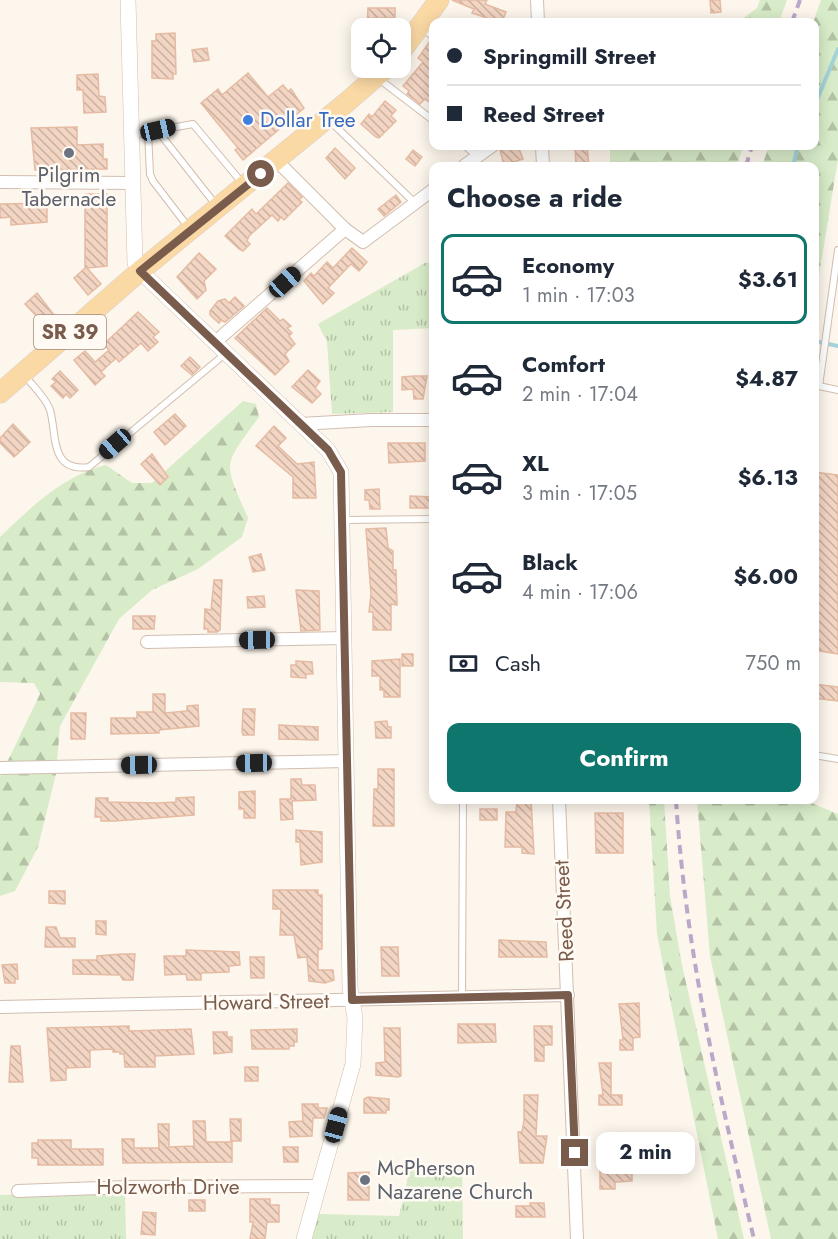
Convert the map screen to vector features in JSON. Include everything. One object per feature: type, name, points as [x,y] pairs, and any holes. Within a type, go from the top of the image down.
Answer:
[{"type":"main road","points":[[432,18],[439,0]]},
{"type":"main road","points":[[411,44],[427,32]]},
{"type":"main road","name":"SR 39","points":[[0,393],[140,271],[374,78]]},
{"type":"street","points":[[128,0],[135,262],[140,271],[219,348],[328,450],[341,472],[346,761],[355,1053],[304,1239]]},
{"type":"street","points":[[537,0],[538,18]]},
{"type":"street","points":[[470,162],[486,150]]},
{"type":"street","points":[[277,160],[345,229],[363,242],[429,193]]},
{"type":"street","points":[[0,182],[132,183]]},
{"type":"street","points":[[219,348],[345,229]]},
{"type":"street","points":[[300,424],[429,420]]},
{"type":"street","points":[[147,642],[345,638]]},
{"type":"street","points":[[0,768],[346,761]]},
{"type":"street","name":"Reed Street","points":[[559,804],[577,1239]]},
{"type":"street","name":"Howard Street","points":[[0,1007],[568,995]]},
{"type":"street","name":"Holzworth Drive","points":[[18,1191],[127,1186],[319,1186]]},
{"type":"lane","points":[[388,78],[429,115]]},
{"type":"lane","points":[[328,118],[415,203]]},
{"type":"lane","points":[[131,135],[193,124],[245,186]]},
{"type":"lane","points":[[158,130],[218,208]]},
{"type":"lane","points":[[148,132],[150,174],[153,181],[191,231]]},
{"type":"lane","points":[[470,150],[478,156]]},
{"type":"lane","points":[[819,377],[838,250]]},
{"type":"lane","points":[[23,373],[50,410],[54,445],[59,455],[72,465],[81,468],[89,467],[219,348]]},
{"type":"lane","points":[[819,385],[838,390]]},
{"type":"lane","points":[[343,520],[429,519]]},
{"type":"lane","points":[[819,756],[838,759]]},
{"type":"lane","points":[[462,997],[463,804]]},
{"type":"green space","points":[[760,0],[787,0],[780,18],[743,18],[757,8]]},
{"type":"green space","points":[[821,0],[838,0],[838,159],[819,275],[819,162],[763,162],[768,150],[819,150],[819,18],[814,18]]},
{"type":"green space","points":[[610,150],[742,150],[738,162],[610,162]]},
{"type":"green space","points":[[429,262],[429,328],[393,330],[393,412],[332,414],[327,342],[318,324]]},
{"type":"green space","points":[[243,401],[256,404],[259,417],[238,446],[230,465],[234,485],[248,518],[242,537],[198,569],[152,590],[119,619],[60,726],[56,774],[38,847],[15,891],[0,896],[0,777],[40,694],[34,683],[0,682],[0,537],[48,494],[76,476],[91,470],[106,465],[132,483],[152,483]]},
{"type":"green space","points":[[649,804],[664,804],[670,896],[682,965],[744,1239],[718,1239],[657,934]]},
{"type":"green space","points":[[697,804],[814,804],[838,814],[838,1239],[771,1239],[710,956]]},
{"type":"green space","points":[[411,1165],[462,1167],[463,1239],[311,1239],[319,1214],[399,1216]]},
{"type":"green space","points":[[125,1192],[126,1239],[0,1239],[0,1195]]},
{"type":"building","points":[[452,0],[487,0],[485,4],[506,12],[504,18],[487,18],[472,13],[474,9]]},
{"type":"building","points":[[710,0],[720,0],[721,12],[711,13]]},
{"type":"building","points":[[368,8],[395,8],[395,18],[368,18]]},
{"type":"building","points":[[175,33],[176,74],[173,74],[173,79],[152,78],[152,41],[156,41],[156,34]]},
{"type":"building","points":[[429,42],[429,102],[425,99],[420,104],[407,94],[409,91],[403,86],[423,62],[418,58]]},
{"type":"building","points":[[207,48],[209,60],[194,62],[192,50]]},
{"type":"building","name":"Dollar Tree","points":[[248,73],[268,97],[283,85],[288,91],[291,89],[304,108],[243,160],[235,150],[238,148],[201,103],[218,89],[222,95]]},
{"type":"building","points":[[98,74],[99,96],[105,97],[106,112],[84,113],[83,90],[77,90],[77,75]]},
{"type":"building","points":[[385,101],[396,110],[391,116],[396,121],[379,138],[361,124],[369,114],[372,117]]},
{"type":"building","name":"Pilgrim Tabernacle","points":[[77,127],[77,145],[103,144],[103,159],[107,159],[107,169],[35,170],[31,128]]},
{"type":"building","points":[[335,148],[355,168],[345,179],[326,158]]},
{"type":"building","points":[[413,150],[422,157],[415,166],[406,159]]},
{"type":"building","points":[[500,150],[520,150],[523,159],[503,162]]},
{"type":"building","points":[[575,150],[587,150],[589,162],[576,162]]},
{"type":"building","points":[[288,183],[302,197],[299,200],[302,202],[284,220],[281,217],[278,221],[272,215],[249,236],[247,241],[250,244],[243,251],[225,236],[252,209],[256,214]]},
{"type":"building","points":[[85,194],[107,194],[107,266],[87,268],[101,284],[88,295],[74,278],[85,268]]},
{"type":"building","points":[[396,195],[401,202],[384,216],[378,209]]},
{"type":"building","points":[[47,203],[47,222],[11,225],[11,217],[0,218],[0,204]]},
{"type":"building","points":[[352,248],[367,262],[359,271],[351,264],[328,288],[334,293],[323,304],[304,281],[311,273],[314,276],[327,262],[333,268]]},
{"type":"building","points":[[199,253],[216,269],[204,281],[206,290],[197,299],[177,277]]},
{"type":"building","points":[[37,293],[54,315],[44,324],[25,304]]},
{"type":"building","points":[[235,297],[244,306],[225,322],[221,320],[219,323],[210,315],[210,311],[218,301],[225,299],[229,303]]},
{"type":"building","points":[[267,308],[280,321],[283,319],[291,326],[287,328],[292,333],[289,336],[295,344],[285,354],[289,361],[275,375],[235,338]]},
{"type":"building","points":[[138,312],[159,332],[153,337],[158,342],[148,351],[141,343],[119,362],[116,358],[101,372],[105,376],[95,385],[74,360],[85,351],[95,362],[109,350],[104,344]]},
{"type":"building","points":[[190,357],[200,367],[192,375],[181,366]]},
{"type":"building","points":[[308,370],[320,381],[315,388],[321,394],[312,403],[292,387]]},
{"type":"building","points":[[60,371],[78,390],[70,398],[66,394],[63,398],[51,386],[56,382],[52,379]]},
{"type":"building","points":[[427,376],[423,399],[414,399],[413,389],[402,390],[402,377]]},
{"type":"building","points":[[175,414],[186,426],[165,445],[154,432]]},
{"type":"building","points":[[13,424],[30,442],[14,457],[0,443],[0,438]]},
{"type":"building","points":[[274,426],[286,438],[278,446],[297,464],[314,462],[316,498],[293,498],[293,477],[256,446]]},
{"type":"building","points":[[388,443],[425,443],[425,461],[389,463]]},
{"type":"building","points":[[152,454],[168,477],[160,485],[141,464]]},
{"type":"building","points":[[819,473],[838,475],[838,654],[819,651]]},
{"type":"building","points":[[379,489],[380,509],[370,509],[369,500],[365,500],[365,490]]},
{"type":"building","points":[[410,496],[429,497],[429,508],[410,508]]},
{"type":"building","points":[[386,528],[388,548],[393,551],[393,570],[396,570],[397,605],[391,604],[391,630],[373,630],[373,612],[369,612],[371,594],[366,529]]},
{"type":"building","points":[[261,554],[265,570],[253,572],[249,557]]},
{"type":"building","points":[[214,580],[222,580],[220,630],[208,632],[208,629],[204,629],[205,609],[211,610]]},
{"type":"building","points":[[296,590],[319,591],[320,630],[301,631]]},
{"type":"building","points":[[264,596],[265,607],[248,608],[247,597]]},
{"type":"building","points":[[133,616],[155,616],[154,629],[133,629]]},
{"type":"building","points":[[402,654],[413,654],[413,666],[402,666]]},
{"type":"building","points":[[400,659],[400,697],[384,697],[384,690],[380,690],[380,676],[372,676],[372,661]]},
{"type":"building","points":[[296,661],[312,662],[313,674],[306,674],[306,678],[291,677],[291,665],[296,665]]},
{"type":"building","points":[[819,685],[838,687],[838,701],[819,699]]},
{"type":"building","points":[[153,694],[165,694],[165,713],[187,711],[187,706],[198,705],[199,726],[159,730],[159,733],[111,734],[111,718],[137,718],[137,712],[153,712]]},
{"type":"building","points":[[243,709],[255,709],[254,735],[243,735]]},
{"type":"building","points":[[71,713],[86,713],[85,739],[71,739]]},
{"type":"building","points":[[387,721],[388,727],[391,727],[391,738],[376,738],[375,722]]},
{"type":"building","points":[[279,725],[318,727],[318,740],[279,739]]},
{"type":"building","points":[[378,769],[394,769],[394,826],[373,826],[374,789],[378,789]]},
{"type":"building","points":[[291,779],[301,779],[302,785],[315,785],[316,800],[292,801],[293,819],[281,820],[280,799],[291,799]]},
{"type":"building","points":[[255,791],[255,818],[244,818],[244,809],[239,809],[239,792]]},
{"type":"building","points":[[194,797],[194,815],[115,821],[101,821],[101,817],[95,817],[96,798],[108,798],[108,802],[158,803],[176,802],[176,798]]},
{"type":"building","points":[[517,804],[531,804],[534,854],[522,853],[522,847],[505,847],[506,812],[516,812]]},
{"type":"building","points":[[480,809],[497,809],[497,820],[480,820]]},
{"type":"building","points":[[595,813],[623,813],[623,853],[596,853]]},
{"type":"building","points":[[296,830],[322,832],[322,862],[301,865],[300,842],[296,842]]},
{"type":"building","points":[[273,890],[318,890],[318,895],[322,895],[322,949],[318,950],[318,970],[333,970],[334,980],[325,983],[309,981],[307,957],[298,958],[294,935],[280,935],[281,909],[273,909]]},
{"type":"building","points":[[49,891],[65,891],[65,904],[49,903]]},
{"type":"building","points":[[96,921],[106,921],[106,935],[96,934]]},
{"type":"building","points":[[46,927],[56,927],[60,938],[75,938],[75,947],[45,947]]},
{"type":"building","points":[[499,940],[546,942],[547,957],[499,957]]},
{"type":"building","points":[[381,947],[398,947],[399,976],[382,976]]},
{"type":"building","points":[[186,950],[239,952],[240,965],[229,966],[229,972],[201,973],[201,980],[187,980],[186,974],[165,975],[164,956],[186,956]]},
{"type":"building","points":[[135,954],[133,980],[123,980],[120,975],[73,974],[73,960],[97,960],[97,956]]},
{"type":"building","points":[[250,957],[264,957],[264,978],[251,978]]},
{"type":"building","points":[[17,964],[18,979],[15,979],[15,983],[5,983],[2,965]]},
{"type":"building","points":[[639,1003],[640,1037],[633,1038],[633,1050],[620,1050],[620,1040],[623,1040],[619,1004]]},
{"type":"building","points":[[458,1024],[495,1024],[496,1042],[458,1043]]},
{"type":"building","points":[[129,1026],[129,1031],[191,1029],[194,1054],[155,1056],[155,1067],[125,1067],[124,1054],[120,1052],[113,1052],[113,1049],[90,1050],[90,1067],[66,1068],[66,1080],[51,1081],[47,1028]]},
{"type":"building","points":[[534,1026],[552,1026],[552,1045],[544,1045],[544,1061],[535,1061]]},
{"type":"building","points":[[384,1028],[400,1028],[401,1076],[398,1077],[376,1075],[376,1063],[385,1062]]},
{"type":"building","points":[[297,1029],[297,1042],[294,1042],[294,1046],[289,1046],[289,1049],[252,1049],[251,1030]]},
{"type":"building","points":[[213,1032],[227,1032],[227,1037],[232,1037],[232,1052],[214,1054]]},
{"type":"building","points":[[11,1046],[20,1046],[23,1082],[9,1082]]},
{"type":"building","points":[[599,1063],[611,1063],[611,1095],[622,1095],[622,1105],[599,1105],[599,1095],[603,1095]]},
{"type":"building","points":[[245,1067],[258,1067],[258,1081],[245,1081]]},
{"type":"building","points":[[524,1095],[538,1095],[536,1136],[547,1136],[543,1163],[520,1163],[518,1132],[522,1132],[524,1121]]},
{"type":"building","points":[[368,1097],[389,1099],[389,1110],[386,1110],[386,1113],[364,1113],[364,1099]]},
{"type":"building","points":[[302,1104],[318,1104],[318,1108],[327,1108],[324,1118],[313,1118],[312,1136],[290,1137],[289,1122],[303,1121]]},
{"type":"building","points":[[230,1119],[241,1119],[241,1141],[231,1141]]},
{"type":"building","points":[[193,1121],[205,1121],[206,1142],[232,1142],[232,1162],[123,1163],[122,1139],[134,1139],[134,1148],[159,1148],[158,1124],[169,1124],[169,1147],[194,1146]]},
{"type":"building","points":[[38,1140],[71,1140],[71,1149],[103,1149],[103,1165],[38,1165],[38,1158],[32,1158],[32,1143],[38,1143]]},
{"type":"building","points":[[283,1147],[298,1147],[298,1162],[284,1162]]},
{"type":"building","points":[[600,1168],[632,1168],[632,1181],[615,1182],[615,1189],[600,1189]]},
{"type":"building","points":[[369,1172],[369,1200],[348,1200],[348,1173]]},
{"type":"building","points":[[250,1199],[270,1199],[270,1205],[279,1205],[279,1222],[267,1222],[265,1239],[250,1239],[253,1222],[250,1222]]},
{"type":"building","points":[[189,1200],[205,1200],[205,1211],[189,1211]]},
{"type":"building","points":[[530,1203],[544,1203],[545,1217],[516,1217],[516,1206],[530,1206]]},
{"type":"building","points":[[143,1212],[156,1213],[155,1235],[141,1234]]},
{"type":"waterway","points":[[819,95],[838,49]]},
{"type":"waterway","points":[[794,162],[797,150]]},
{"type":"waterway","points":[[819,342],[838,346]]},
{"type":"railway","points":[[793,18],[800,0]]},
{"type":"railway","points":[[747,162],[751,150]]},
{"type":"railway","points":[[676,804],[687,912],[705,1021],[754,1239]]},
{"type":"place","name":"Dollar Tree","points":[[248,120]]},
{"type":"place","name":"Pilgrim Tabernacle","points":[[69,153]]},
{"type":"place","name":"McPherson Nazarene Church","points":[[365,1180]]},
{"type":"route","points":[[261,174],[140,271],[328,450],[341,472],[352,1000],[568,995],[575,1153]]}]
